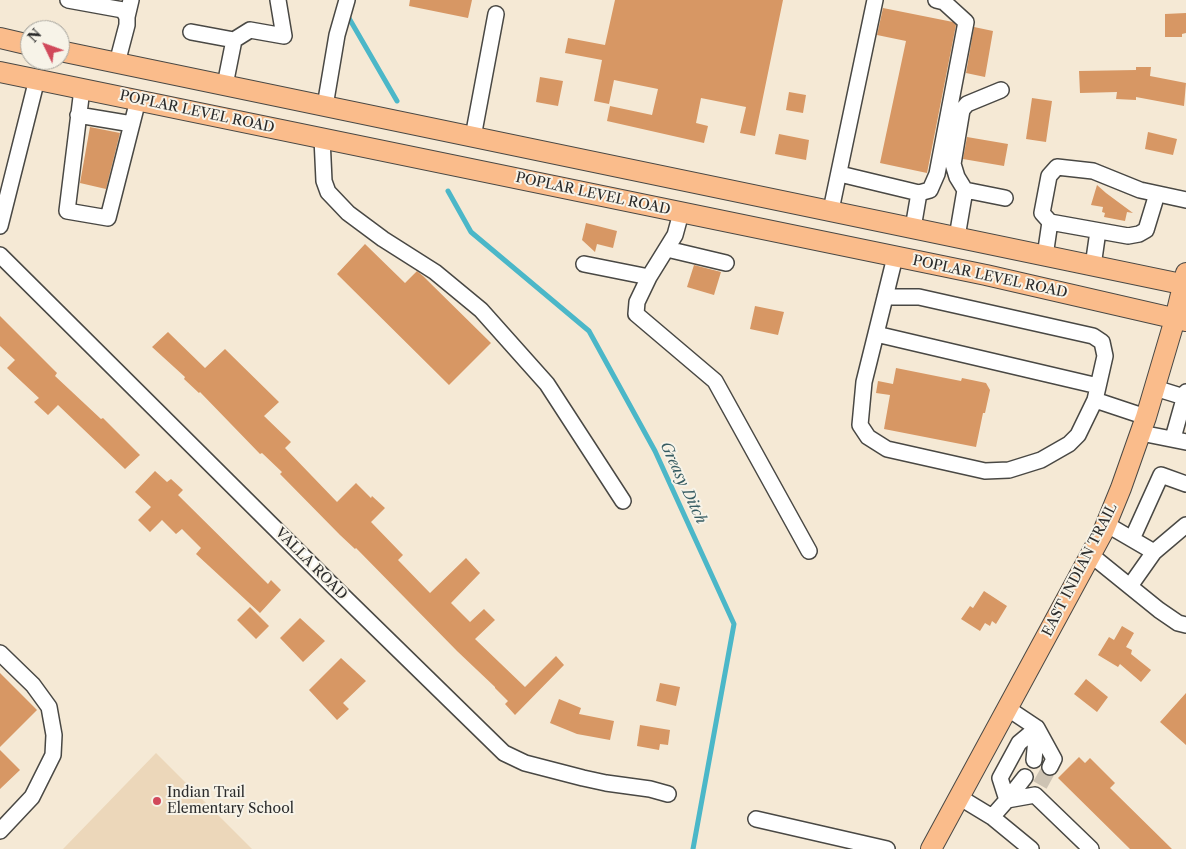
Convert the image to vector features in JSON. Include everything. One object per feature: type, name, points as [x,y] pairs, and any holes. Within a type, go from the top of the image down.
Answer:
[{"type":"main road","points":[[0,38],[20,43]]},
{"type":"main road","points":[[70,53],[1093,266],[1185,280]]},
{"type":"main road","name":"POPLAR LEVEL ROAD","points":[[0,72],[986,275],[1180,320]]},
{"type":"main road","name":"EAST INDIAN TRAIL","points":[[931,849],[1106,524],[1121,488],[1180,320],[1185,280]]},
{"type":"street","points":[[68,0],[123,10],[128,17]]},
{"type":"street","points":[[117,63],[127,25],[131,0]]},
{"type":"street","points":[[191,32],[234,40],[250,30],[284,36],[278,0]]},
{"type":"street","points":[[325,106],[339,29],[347,0]]},
{"type":"street","points":[[831,210],[875,0]]},
{"type":"street","points":[[840,174],[919,193],[930,190],[937,174],[966,22],[944,2],[936,0]]},
{"type":"street","points":[[473,137],[496,14]]},
{"type":"street","points":[[225,85],[234,40]]},
{"type":"street","points":[[0,226],[37,79]]},
{"type":"street","points":[[82,89],[67,211],[108,218],[138,100]]},
{"type":"street","points":[[956,237],[965,190],[957,177],[953,164],[962,110],[967,104],[1002,90]]},
{"type":"street","points":[[78,114],[132,124]]},
{"type":"street","points":[[322,138],[324,181],[328,192],[348,213],[383,239],[435,272],[481,310],[547,384],[623,501]]},
{"type":"street","points":[[1156,194],[1146,230],[1139,234],[1128,236],[1050,222],[1042,213],[1049,176],[1057,167],[1093,171],[1140,190],[1186,200]]},
{"type":"street","points":[[965,190],[1005,198]]},
{"type":"street","points":[[913,228],[919,193]]},
{"type":"street","points":[[681,213],[676,235],[649,277],[637,302],[636,314],[715,381],[809,551]]},
{"type":"street","points":[[1045,256],[1050,222]]},
{"type":"street","points":[[1093,266],[1098,231]]},
{"type":"street","points":[[666,249],[726,263]]},
{"type":"street","name":"VALLA ROAD","points":[[0,255],[376,629],[504,753],[525,763],[583,778],[650,789],[668,794]]},
{"type":"street","points":[[885,297],[919,298],[1093,336],[1102,342],[1105,356],[1096,393],[1078,435],[1069,444],[1041,460],[1009,470],[985,471],[887,449],[868,437],[860,425],[864,382],[895,256]]},
{"type":"street","points":[[584,264],[649,277]]},
{"type":"street","points":[[876,334],[1096,393],[1143,425],[1180,440],[1185,395],[1155,388]]},
{"type":"street","points":[[1132,539],[1162,475],[1186,484]]},
{"type":"street","points":[[1106,524],[1154,552]]},
{"type":"street","points":[[1130,586],[1154,552],[1186,525]]},
{"type":"street","points":[[1091,555],[1159,610],[1178,623],[1186,625]]},
{"type":"street","points":[[0,653],[33,685],[49,707],[54,735],[53,754],[32,796],[0,831]]},
{"type":"street","points":[[1007,708],[1037,728],[1054,759],[1050,767]]},
{"type":"street","points":[[1034,760],[1037,728]]},
{"type":"street","points":[[1007,800],[1000,778],[1019,743],[1037,728]]},
{"type":"street","points":[[992,817],[1025,777]]},
{"type":"street","points":[[1007,800],[1038,790],[1091,849]]},
{"type":"street","points":[[958,797],[992,817],[1031,849]]},
{"type":"street","points":[[756,819],[887,849]]},
{"type":"shaded area","name":"Indian Trail Elementary School","points":[[156,753],[252,849],[63,849]]},
{"type":"building","points":[[410,0],[472,0],[468,18],[409,6]]},
{"type":"building","points":[[615,0],[783,0],[755,136],[740,133],[746,107],[701,98],[696,123],[708,126],[704,143],[607,121],[610,106],[652,115],[658,89],[614,80],[609,104],[594,101],[602,60],[565,53],[568,38],[605,45]]},
{"type":"building","points":[[883,8],[953,22],[956,25],[927,173],[880,163],[906,41],[877,35]]},
{"type":"building","points":[[1186,13],[1186,33],[1182,34],[1182,37],[1165,37],[1165,14]]},
{"type":"building","points":[[974,27],[993,31],[985,77],[966,73]]},
{"type":"building","points":[[1136,67],[1151,67],[1150,76],[1186,83],[1184,106],[1136,97],[1136,100],[1116,99],[1117,92],[1080,93],[1079,71],[1136,70]]},
{"type":"building","points":[[540,77],[563,81],[558,106],[536,102]]},
{"type":"building","points":[[789,92],[806,95],[803,113],[786,110]]},
{"type":"building","points":[[1032,98],[1052,101],[1046,142],[1026,139]]},
{"type":"building","points":[[90,127],[120,133],[106,189],[80,183]]},
{"type":"building","points":[[1148,132],[1177,139],[1173,155],[1145,149]]},
{"type":"building","points":[[779,134],[809,140],[806,160],[775,154]]},
{"type":"building","points":[[967,137],[1008,144],[1004,166],[963,159]]},
{"type":"building","points":[[1097,185],[1133,213],[1127,212],[1125,221],[1104,217],[1103,207],[1091,205]]},
{"type":"building","points":[[586,223],[617,231],[613,248],[597,244],[595,252],[582,240]]},
{"type":"building","points":[[365,244],[405,283],[417,271],[491,343],[449,385],[337,274]]},
{"type":"building","points":[[694,265],[721,272],[714,295],[687,287]]},
{"type":"building","points":[[755,306],[784,312],[778,335],[750,329]]},
{"type":"building","points":[[0,316],[57,373],[55,376],[101,419],[103,418],[140,455],[125,469],[58,405],[48,415],[34,402],[39,398],[7,368],[15,360],[0,346]]},
{"type":"building","points":[[168,332],[205,368],[225,349],[279,402],[264,416],[291,442],[285,448],[337,502],[356,483],[371,498],[372,496],[385,508],[371,522],[403,555],[398,560],[430,593],[466,558],[480,573],[451,603],[470,622],[484,609],[495,620],[475,639],[525,687],[556,656],[564,665],[515,715],[505,704],[508,701],[495,687],[356,548],[340,535],[280,474],[282,472],[262,453],[260,454],[200,392],[184,379],[185,377],[152,347]]},
{"type":"building","points":[[896,368],[961,381],[962,378],[986,383],[990,390],[976,447],[884,429],[890,395],[876,393],[878,381],[893,384]]},
{"type":"building","points":[[155,471],[167,482],[171,479],[183,490],[178,495],[268,584],[271,580],[281,590],[260,613],[196,554],[201,548],[182,529],[176,534],[162,520],[150,532],[138,520],[151,507],[135,492]]},
{"type":"building","points":[[984,591],[1007,606],[996,624],[992,621],[990,626],[985,623],[980,631],[961,619],[970,606],[973,608]]},
{"type":"building","points":[[250,607],[269,626],[256,639],[237,620]]},
{"type":"building","points":[[300,618],[325,641],[303,662],[280,638]]},
{"type":"building","points":[[1122,626],[1134,633],[1126,647],[1132,650],[1131,654],[1151,670],[1141,682],[1120,664],[1118,667],[1098,655],[1109,637],[1114,640]]},
{"type":"building","points":[[341,658],[366,681],[343,703],[349,709],[337,720],[309,690]]},
{"type":"building","points":[[0,673],[37,710],[0,747]]},
{"type":"building","points":[[1086,679],[1108,697],[1097,712],[1074,694]]},
{"type":"building","points":[[660,683],[680,687],[676,706],[656,701]]},
{"type":"building","points":[[1186,693],[1186,745],[1160,722]]},
{"type":"building","points":[[559,699],[581,708],[579,714],[614,721],[610,740],[577,734],[550,723]]},
{"type":"building","points":[[640,725],[670,730],[668,745],[660,744],[659,750],[637,746]]},
{"type":"building","points":[[0,750],[20,770],[0,789]]},
{"type":"building","points":[[1079,757],[1085,763],[1090,758],[1115,783],[1110,788],[1172,849],[1130,849],[1058,778]]},
{"type":"waterway","name":"Greasy Ditch","points":[[346,13],[397,101]]},
{"type":"waterway","name":"Greasy Ditch","points":[[448,191],[471,232],[589,331],[655,451],[734,624],[693,849]]},
{"type":"tunnel","points":[[1040,785],[1050,767]]},
{"type":"place","name":"Indian Trail Elementary School","points":[[157,801]]}]
